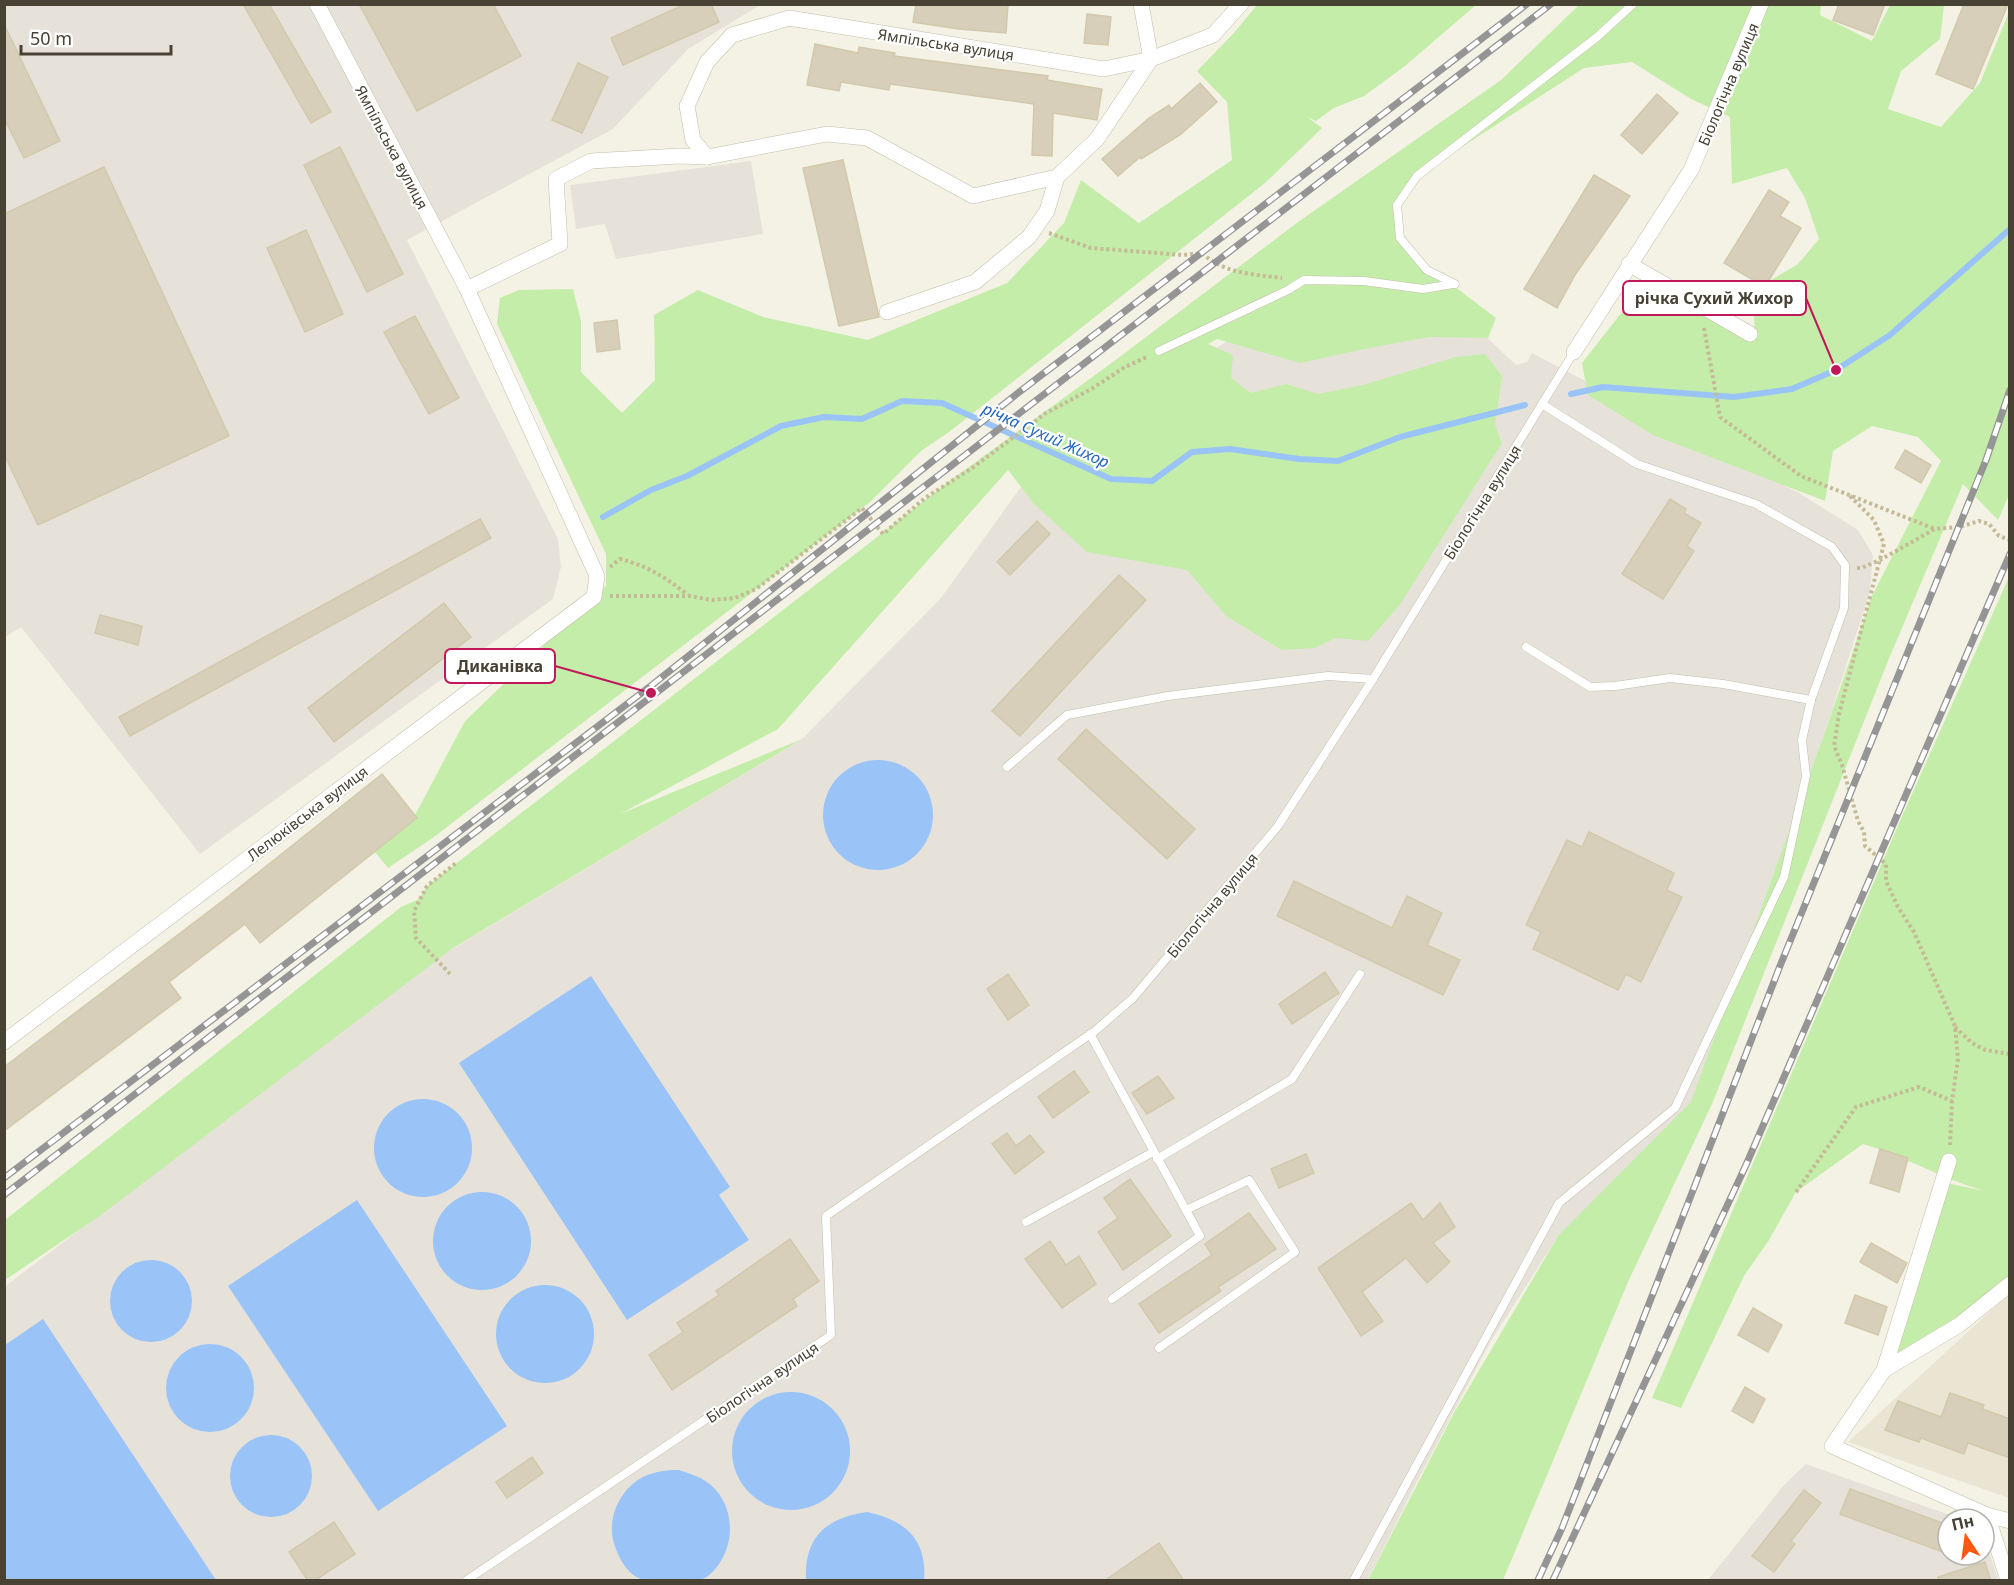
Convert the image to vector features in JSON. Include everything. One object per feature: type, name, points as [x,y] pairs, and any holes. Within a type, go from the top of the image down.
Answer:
[{"type":"street","name":"Ямпільська вулиця","points":[[317,4],[467,289],[597,576]]},
{"type":"street","points":[[887,312],[975,282],[1029,237],[1047,211],[1057,177],[1096,139],[1152,59],[1141,4]]},
{"type":"street","name":"Ямпільська вулиця","points":[[707,157],[693,141],[687,106],[707,62],[732,35],[789,18],[1104,69],[1152,59],[1213,35],[1241,4]]},
{"type":"street","name":"Біологічна вулиця","points":[[1574,352],[1691,170],[1761,4]]},
{"type":"street","points":[[467,289],[560,244],[556,179],[591,160],[707,157],[827,134],[867,138],[973,196],[1057,177]]},
{"type":"street","points":[[1629,264],[1750,334]]},
{"type":"street","points":[[594,597],[597,576]]},
{"type":"street","name":"Лелюківська вулиця","points":[[4,1042],[594,597]]},
{"type":"street","points":[[1949,1161],[1884,1370],[1832,1446],[1969,1507]]},
{"type":"street","points":[[1884,1370],[1959,1325],[2010,1284]]},
{"type":"street","points":[[1996,1543],[2008,1581]]},
{"type":"lane","points":[[1159,351],[1288,290],[1304,280],[1364,281],[1423,289],[1455,284],[1427,270],[1400,238],[1397,205],[1417,176],[1597,37],[1633,4]]},
{"type":"lane","name":"Біологічна вулиця","points":[[466,1581],[831,1335],[826,1216],[1090,1034],[1133,998],[1278,826],[1373,679],[1574,352]]},
{"type":"lane","points":[[1354,1581],[1560,1203],[1675,1108],[1784,877],[1806,776],[1802,740],[1811,700],[1844,608],[1845,566],[1832,547],[1756,504],[1637,464],[1542,404]]},
{"type":"lane","points":[[1526,647],[1590,687],[1615,686],[1670,678],[1723,684],[1811,700]]},
{"type":"lane","points":[[1007,767],[1067,715],[1168,696],[1328,676],[1373,679]]},
{"type":"lane","points":[[1026,1222],[1155,1155],[1292,1079],[1360,974]]},
{"type":"lane","points":[[1090,1034],[1200,1236],[1112,1299]]},
{"type":"lane","points":[[1159,1348],[1295,1252],[1249,1180],[1186,1210]]},
{"type":"path","points":[[1046,232],[1091,248],[1183,255],[1202,253],[1213,263],[1236,273],[1304,280]]},
{"type":"path","points":[[1701,306],[1720,417],[1801,476],[1935,529]]},
{"type":"path","points":[[594,597],[689,596],[712,600],[735,598],[756,589],[862,508],[883,534],[925,498],[972,468],[1055,408],[1093,388],[1125,367],[1159,351]]},
{"type":"path","points":[[1850,496],[1874,520],[1884,544],[1839,714],[1834,746],[1842,765],[1858,821],[1864,832],[1865,846],[1886,864],[1887,880],[1898,907],[1914,932],[1955,1026],[1958,1059],[1952,1101],[1949,1161]]},
{"type":"path","points":[[1845,566],[1861,568],[1935,529],[1979,521],[1989,524],[1999,536],[2010,540]]},
{"type":"path","points":[[597,576],[620,559],[642,564],[689,596]]},
{"type":"path","points":[[450,974],[416,938],[414,911],[427,886],[456,864]]},
{"type":"path","points":[[1955,1026],[1972,1043],[1984,1050],[2010,1054]]},
{"type":"path","points":[[1796,1192],[1856,1107],[1919,1087],[1952,1101]]},
{"type":"shaded area","points":[[5,5],[760,5],[688,49],[613,129],[407,240],[558,539],[561,567],[553,599],[200,854],[21,627],[5,637]]},
{"type":"shaded area","points":[[751,161],[763,234],[616,259],[605,224],[576,229],[570,185]]},
{"type":"shaded area","points":[[1314,289],[1447,300],[1516,365],[1527,362],[1532,353],[1799,493],[1858,530],[1873,555],[1870,591],[1825,732],[1698,1094],[1630,1174],[1558,1236],[1491,1341],[1368,1580],[5,1580],[4,1287],[444,954],[802,739],[941,598],[1026,480],[1148,389]]},
{"type":"shaded area","points":[[2009,1294],[2009,1498],[1848,1442]]},
{"type":"shaded area","points":[[1806,1464],[1936,1510],[1936,1567],[1994,1567],[1998,1580],[1708,1580],[1783,1486]]},
{"type":"green space","points":[[1257,5],[1476,5],[1405,66],[1364,96],[1334,108],[1316,121],[1307,117],[1322,128],[1265,183],[949,432],[921,451],[870,502],[434,837],[388,868],[375,852],[415,815],[465,721],[606,586],[606,554],[497,324],[500,298],[519,290],[573,289],[581,321],[581,372],[622,413],[655,380],[654,315],[698,290],[763,317],[868,340],[1007,283],[1064,223],[1081,180],[1139,223],[1232,160],[1227,102],[1197,71],[1234,33]]},
{"type":"green space","points":[[1579,5],[1821,5],[1820,15],[1872,41],[1890,5],[1944,5],[1940,39],[1901,71],[1888,109],[1941,127],[1980,83],[2009,12],[2009,495],[1998,520],[1963,484],[1888,661],[1712,1104],[1628,1282],[1503,1580],[1368,1580],[1454,1413],[1558,1236],[1691,1102],[1872,596],[1941,461],[1918,437],[1872,426],[1833,451],[1825,501],[1653,435],[1588,395],[1582,363],[1642,282],[1755,334],[1753,291],[1798,264],[1819,239],[1805,198],[1787,168],[1732,184],[1730,117],[1691,99],[1632,62],[1584,68],[1417,176],[1397,205],[1400,238],[1417,258],[1496,318],[1488,338],[1429,337],[1300,363],[1217,339],[1208,344],[1233,355],[1231,378],[1251,393],[1286,384],[1318,394],[1363,385],[1456,357],[1485,354],[1502,376],[1495,425],[1502,443],[1399,606],[1368,641],[1335,638],[1315,648],[1282,650],[1226,616],[1187,570],[1087,552],[1034,504],[1008,470],[778,729],[620,814],[802,739],[453,948],[101,1215],[5,1280],[5,1220],[401,907],[419,899],[427,886],[943,486],[1117,359],[1298,222],[1501,80]]},
{"type":"green space","points":[[2009,577],[2009,1284],[1884,1370],[1942,1182],[1984,1191],[1863,1144],[1796,1192],[1769,1240],[1744,1276],[1681,1408],[1652,1398],[1903,814]]},
{"type":"water","points":[[878,760],[899,765],[917,776],[928,794],[933,815],[928,836],[917,854],[899,865],[878,870],[857,865],[839,854],[828,836],[823,815],[828,794],[839,776],[857,765]]},
{"type":"water","points":[[591,976],[730,1187],[719,1195],[749,1240],[627,1320],[459,1063]]},
{"type":"water","points":[[423,1099],[442,1103],[457,1114],[468,1129],[472,1148],[468,1167],[457,1182],[442,1193],[423,1197],[404,1193],[389,1182],[378,1167],[374,1148],[378,1129],[389,1114],[404,1103]]},
{"type":"water","points":[[482,1192],[501,1196],[516,1207],[527,1222],[531,1241],[527,1260],[516,1275],[501,1286],[482,1290],[463,1286],[448,1275],[437,1260],[433,1241],[437,1222],[448,1207],[463,1196]]},
{"type":"water","points":[[357,1200],[507,1426],[378,1511],[228,1286]]},
{"type":"water","points":[[151,1260],[167,1263],[180,1272],[189,1285],[192,1301],[189,1317],[180,1330],[167,1339],[151,1342],[135,1339],[122,1330],[113,1317],[110,1301],[113,1285],[122,1272],[135,1263]]},
{"type":"water","points":[[545,1285],[564,1289],[579,1300],[590,1315],[594,1334],[590,1353],[579,1368],[564,1379],[545,1383],[526,1379],[511,1368],[500,1353],[496,1334],[500,1315],[511,1300],[526,1289]]},
{"type":"water","points":[[43,1319],[216,1580],[5,1580],[5,1345]]},
{"type":"water","points":[[210,1344],[235,1351],[247,1363],[254,1388],[247,1413],[235,1425],[210,1432],[185,1425],[173,1413],[166,1388],[173,1363],[185,1351]]},
{"type":"water","points":[[791,1392],[814,1397],[833,1409],[845,1428],[850,1451],[845,1474],[833,1493],[814,1505],[791,1510],[768,1505],[749,1493],[737,1474],[732,1451],[737,1428],[749,1409],[768,1397]]},
{"type":"water","points":[[271,1435],[287,1438],[300,1447],[309,1460],[312,1476],[309,1492],[300,1505],[287,1514],[271,1517],[255,1514],[242,1505],[233,1492],[230,1476],[233,1460],[242,1447],[255,1438]]},
{"type":"water","points":[[679,1470],[696,1476],[712,1486],[726,1507],[730,1532],[724,1556],[717,1567],[701,1580],[653,1581],[639,1578],[625,1566],[614,1543],[612,1524],[617,1505],[628,1488],[643,1477],[661,1471]]},
{"type":"water","points":[[867,1512],[892,1520],[911,1534],[922,1553],[924,1580],[806,1580],[809,1552],[820,1532],[840,1519]]},
{"type":"building","points":[[243,4],[269,4],[331,112],[311,123]]},
{"type":"building","points":[[359,4],[493,4],[521,56],[417,111]]},
{"type":"building","points":[[685,4],[711,4],[719,22],[623,65],[611,38]]},
{"type":"building","points":[[916,4],[1008,4],[1006,33],[913,22]]},
{"type":"building","points":[[1839,4],[1885,4],[1873,35],[1833,20]]},
{"type":"building","points":[[1964,4],[2008,4],[1973,89],[1936,74]]},
{"type":"building","points":[[1087,14],[1111,17],[1108,45],[1084,43]]},
{"type":"building","points":[[4,24],[60,141],[24,158],[4,118]]},
{"type":"building","points":[[815,44],[858,53],[859,47],[895,53],[894,56],[1048,76],[1047,80],[1102,89],[1097,120],[1053,113],[1052,156],[1032,155],[1034,104],[890,84],[889,90],[841,82],[839,91],[807,85]]},
{"type":"building","points":[[578,63],[608,77],[582,133],[552,120]]},
{"type":"building","points":[[1200,83],[1217,102],[1180,135],[1141,159],[1140,157],[1118,176],[1102,159],[1149,118],[1169,105],[1171,109]]},
{"type":"building","points":[[1657,94],[1678,113],[1642,154],[1621,135]]},
{"type":"building","points":[[340,147],[403,274],[367,292],[304,165]]},
{"type":"building","points":[[843,160],[879,317],[839,326],[803,168]]},
{"type":"building","points":[[104,167],[229,436],[38,525],[4,454],[4,214]]},
{"type":"building","points":[[1594,175],[1630,196],[1575,275],[1557,308],[1524,289]]},
{"type":"building","points":[[1769,190],[1789,202],[1780,216],[1801,228],[1765,287],[1724,263]]},
{"type":"building","points":[[306,230],[343,314],[305,332],[267,248]]},
{"type":"building","points":[[415,316],[459,398],[429,414],[384,332]]},
{"type":"building","points":[[617,320],[620,349],[597,352],[594,323]]},
{"type":"building","points":[[1905,450],[1931,465],[1921,483],[1895,468]]},
{"type":"building","points":[[1670,499],[1686,509],[1684,513],[1701,523],[1687,546],[1694,551],[1663,599],[1622,574]]},
{"type":"building","points":[[480,519],[491,538],[130,736],[119,717]]},
{"type":"building","points":[[1037,521],[1050,534],[1010,575],[997,562]]},
{"type":"building","points":[[1119,575],[1146,600],[1020,736],[992,711]]},
{"type":"building","points":[[444,603],[471,637],[334,742],[308,708]]},
{"type":"building","points":[[100,615],[142,626],[138,645],[95,633]]},
{"type":"building","points":[[1086,729],[1195,829],[1167,859],[1058,759]]},
{"type":"building","points":[[382,774],[417,818],[260,943],[245,924],[169,982],[181,998],[4,1131],[4,1067],[225,899]]},
{"type":"building","points":[[1589,832],[1674,873],[1667,890],[1682,897],[1641,982],[1626,974],[1618,990],[1533,949],[1541,932],[1526,925],[1567,840],[1582,847]]},
{"type":"building","points":[[1294,881],[1392,928],[1407,896],[1442,913],[1427,945],[1460,960],[1443,995],[1277,916]]},
{"type":"building","points":[[1325,972],[1339,993],[1292,1024],[1279,1004]]},
{"type":"building","points":[[1008,974],[1029,1005],[1008,1020],[987,989]]},
{"type":"building","points":[[1074,1071],[1089,1092],[1053,1118],[1038,1097]]},
{"type":"building","points":[[1158,1076],[1174,1098],[1147,1114],[1132,1093]]},
{"type":"building","points":[[1007,1133],[1016,1146],[1030,1135],[1044,1152],[1015,1174],[992,1144]]},
{"type":"building","points":[[1880,1149],[1908,1158],[1899,1192],[1870,1183]]},
{"type":"building","points":[[1306,1154],[1314,1173],[1279,1188],[1271,1169]]},
{"type":"building","points":[[1130,1179],[1171,1236],[1123,1270],[1098,1232],[1118,1218],[1104,1198]]},
{"type":"building","points":[[1411,1203],[1423,1220],[1440,1203],[1455,1227],[1433,1243],[1450,1262],[1427,1283],[1406,1258],[1362,1292],[1383,1321],[1361,1336],[1318,1268]]},
{"type":"building","points":[[1249,1213],[1276,1249],[1218,1287],[1221,1291],[1159,1333],[1139,1304],[1212,1255],[1205,1244]]},
{"type":"building","points":[[790,1239],[819,1281],[793,1299],[797,1306],[672,1390],[649,1355],[683,1332],[677,1323],[719,1295],[716,1291]]},
{"type":"building","points":[[1050,1241],[1066,1265],[1079,1256],[1096,1284],[1062,1308],[1025,1259]]},
{"type":"building","points":[[1871,1243],[1907,1263],[1897,1283],[1860,1262]]},
{"type":"building","points":[[1855,1295],[1887,1307],[1878,1335],[1845,1323]]},
{"type":"building","points":[[1753,1308],[1782,1325],[1768,1352],[1738,1335]]},
{"type":"building","points":[[1745,1387],[1765,1399],[1753,1423],[1732,1411]]},
{"type":"building","points":[[1950,1393],[1984,1405],[1982,1409],[2010,1419],[2010,1458],[1968,1443],[1964,1454],[1921,1438],[1919,1442],[1885,1430],[1898,1401],[1941,1417]]},
{"type":"building","points":[[532,1457],[543,1473],[507,1498],[496,1482]]},
{"type":"building","points":[[1850,1489],[1936,1521],[1936,1550],[1840,1514]]},
{"type":"building","points":[[1804,1490],[1821,1503],[1791,1541],[1795,1544],[1774,1572],[1752,1556]]},
{"type":"building","points":[[334,1522],[355,1554],[314,1581],[308,1581],[289,1552]]},
{"type":"building","points":[[1159,1543],[1184,1581],[1104,1581]]},
{"type":"building","points":[[1969,1567],[1987,1567],[1991,1581],[1939,1581],[1938,1577]]},
{"type":"waterway","name":"річка Сухий Жихор","points":[[1571,394],[1603,387],[1734,397],[1792,389],[1836,370],[1890,335],[2010,229]]},
{"type":"waterway","name":"річка Сухий Жихор","points":[[603,517],[651,490],[687,476],[781,426],[824,417],[862,419],[902,401],[942,403],[1111,479],[1152,481],[1192,452],[1230,449],[1299,459],[1338,461],[1400,437],[1525,405]]},
{"type":"railway","points":[[4,1178],[652,685],[1018,393],[1527,4]]},
{"type":"railway","points":[[4,1195],[1551,4]]},
{"type":"railway","points":[[1538,1580],[1562,1528],[1780,966],[1986,460],[2010,390]]},
{"type":"railway","points":[[1553,1580],[1746,1165],[2010,554]]},
{"type":"place","name":"річка Сухий Жихор","points":[[1836,370]]},
{"type":"place","name":"Диканівка","points":[[651,693]]}]
